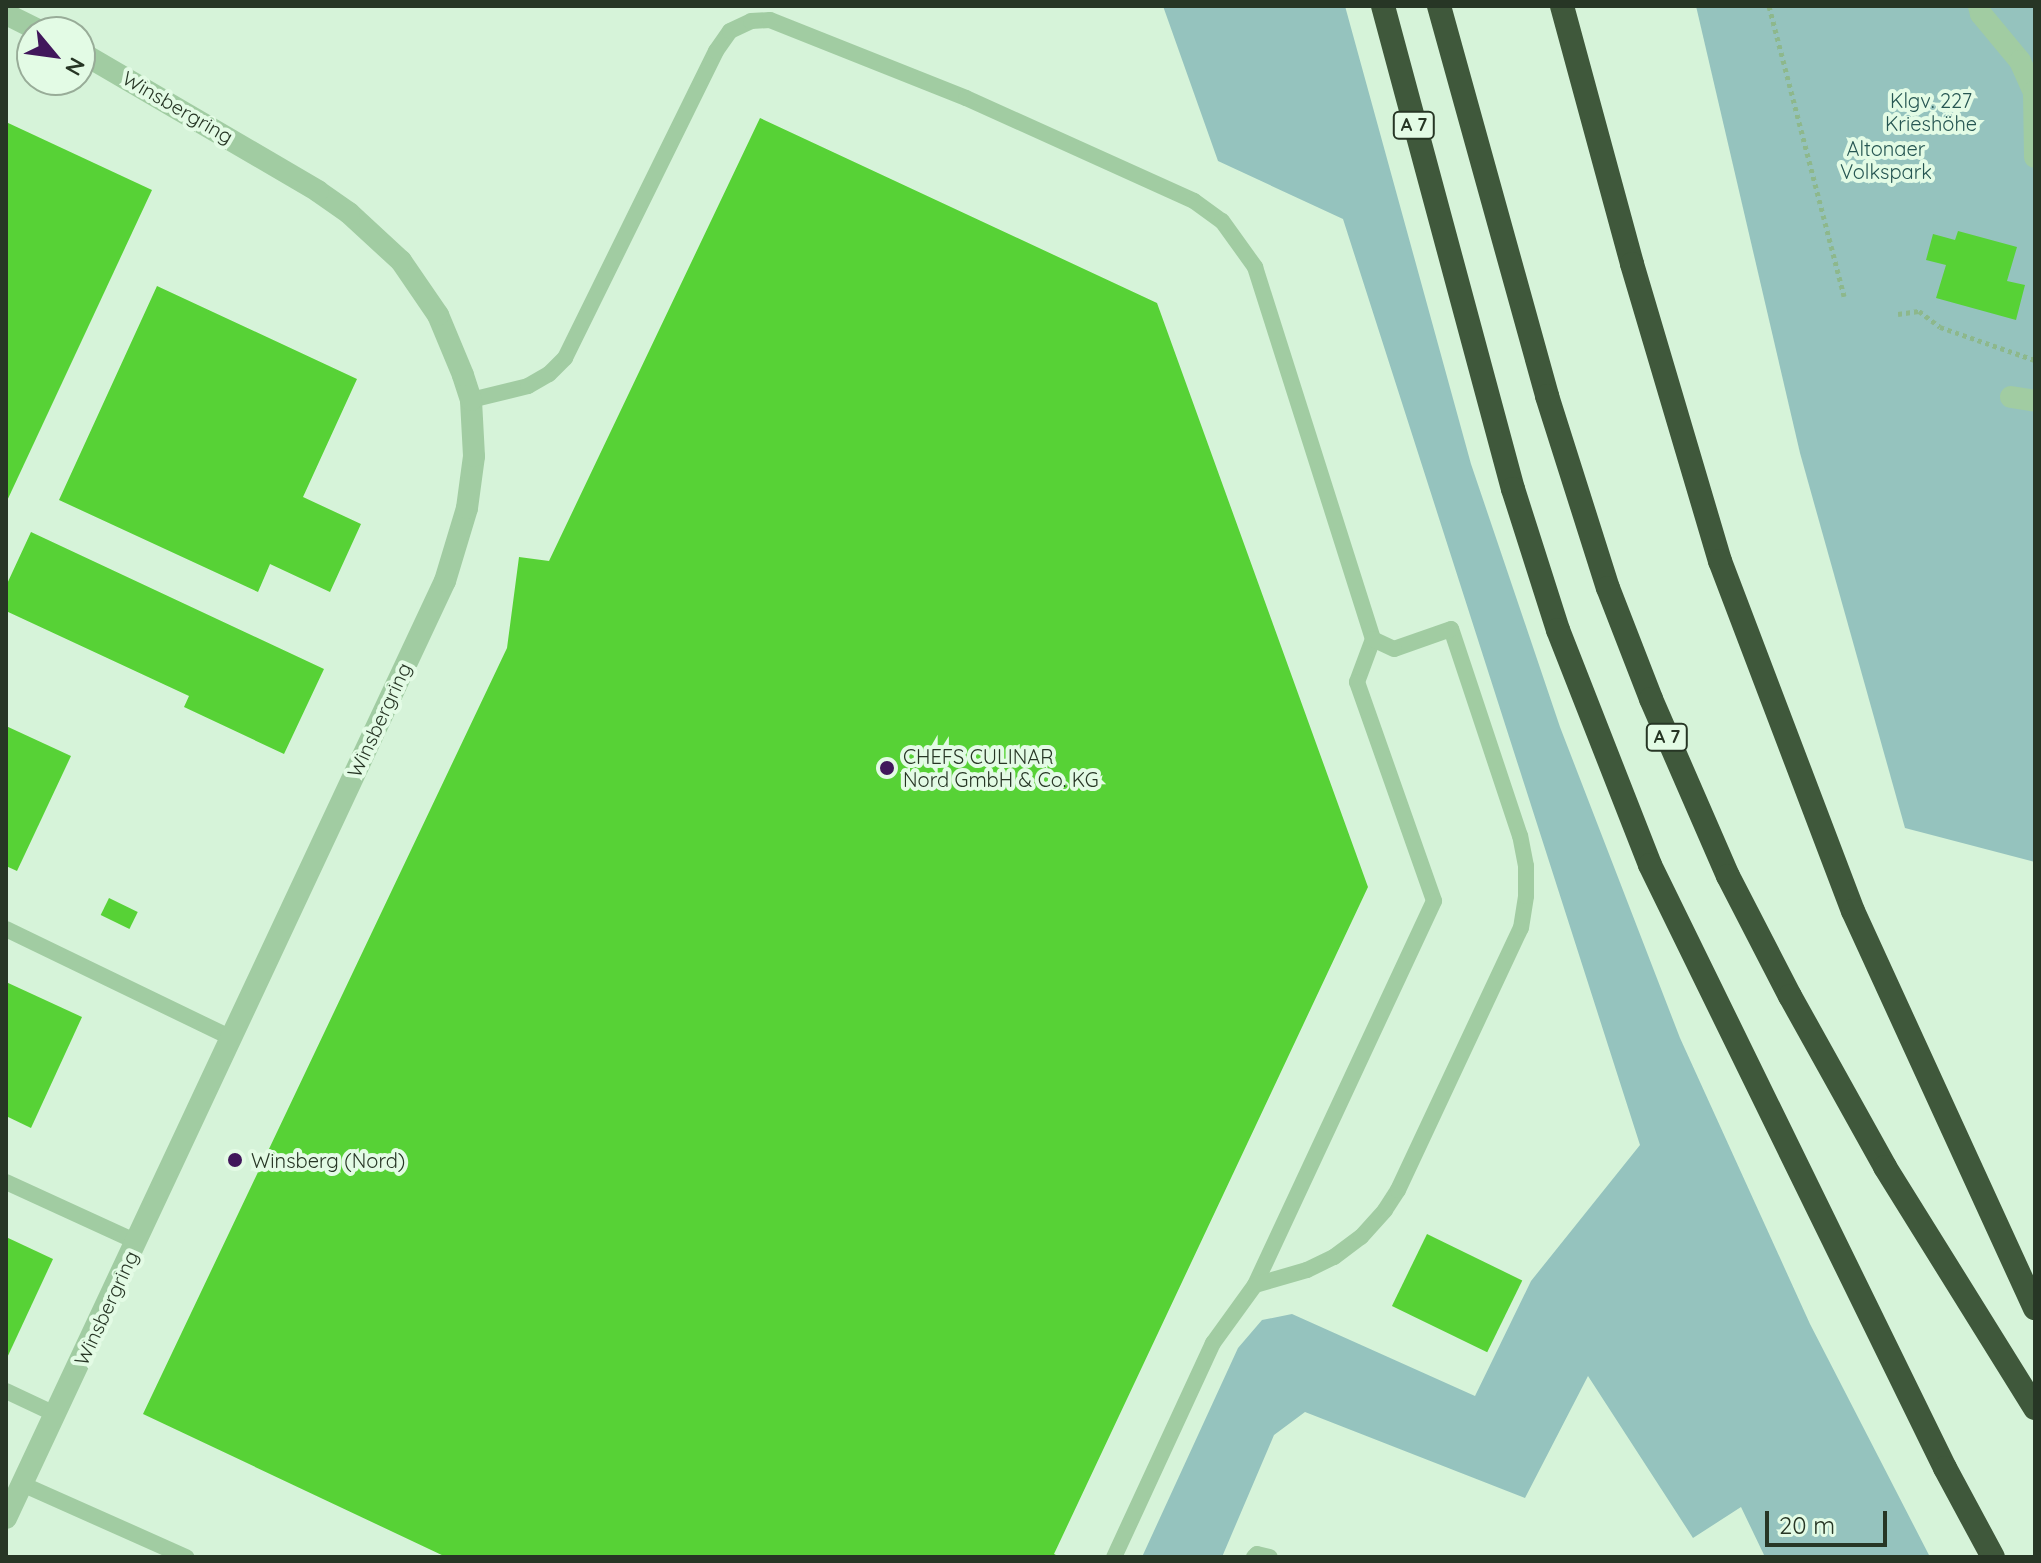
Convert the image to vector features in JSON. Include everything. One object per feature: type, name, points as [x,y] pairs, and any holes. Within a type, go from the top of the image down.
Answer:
[{"type":"highway","name":"A 7","points":[[1383,6],[1513,489],[1558,630],[1644,850],[1945,1468],[1993,1557]]},
{"type":"highway","name":"A 7","points":[[1439,6],[1547,396],[1608,588],[1651,699],[1728,876],[1790,996],[1885,1167],[2035,1408]]},
{"type":"highway","points":[[1562,6],[1632,264],[1720,561],[1853,911],[2035,1308]]},
{"type":"street","points":[[1979,6],[1981,14],[2020,61],[2034,92],[2035,157]]},
{"type":"street","name":"Winsbergring","points":[[6,1518],[445,581],[471,484],[474,456],[471,400],[438,315],[401,261],[338,205],[254,151],[96,61]]},
{"type":"street","points":[[2011,397],[2035,401]]},
{"type":"lane","points":[[471,400],[528,386],[549,374],[565,358],[716,51],[730,31],[751,21],[770,20],[966,98],[1194,201],[1222,221],[1255,267],[1373,639],[1357,682],[1434,901],[1255,1285],[1213,1343],[1114,1557]]},
{"type":"lane","points":[[1255,1285],[1307,1270],[1334,1257],[1361,1237],[1385,1210],[1398,1190],[1521,928],[1526,896],[1526,866],[1520,836],[1451,629],[1394,649],[1373,639]]},
{"type":"lane","points":[[6,929],[231,1038]]},
{"type":"lane","points":[[6,1182],[137,1242]]},
{"type":"lane","points":[[6,1391],[55,1414]]},
{"type":"lane","points":[[22,1484],[186,1557]]},
{"type":"lane","points":[[1254,1557],[1257,1554],[1270,1557]]},
{"type":"path","points":[[1769,6],[1844,296]]},
{"type":"path","points":[[1898,314],[1919,311],[1940,327],[2035,360]]},
{"type":"green space","points":[[1163,6],[1345,6],[1471,464],[1560,727],[1680,1038],[1810,1324],[1930,1557],[1765,1557],[1741,1507],[1693,1538],[1588,1376],[1525,1498],[1305,1412],[1274,1435],[1222,1557],[1142,1557],[1238,1348],[1262,1320],[1292,1314],[1475,1396],[1531,1281],[1640,1145],[1343,219],[1218,161]]},
{"type":"green space","name":"Altonaer Volkspark","points":[[1696,6],[2035,6],[2035,862],[1905,828],[1800,453]]},
{"type":"building","name":"CHEFS CULINAR Nord GmbH & Co. KG","points":[[760,118],[1157,303],[1368,887],[1054,1554],[1060,1557],[446,1557],[143,1414],[507,648],[519,557],[549,561]]},
{"type":"building","points":[[6,122],[152,190],[6,503]]},
{"type":"building","points":[[1958,231],[2017,247],[2007,281],[2025,285],[2016,320],[1936,298],[1946,265],[1926,260],[1933,234],[1955,240]]},
{"type":"building","points":[[157,286],[357,379],[303,497],[361,524],[330,592],[270,564],[258,592],[59,500]]},
{"type":"building","points":[[31,532],[324,669],[284,754],[184,707],[189,696],[6,611],[6,586]]},
{"type":"building","points":[[6,726],[71,756],[17,871],[6,866]]},
{"type":"building","points":[[109,898],[138,912],[129,929],[101,915]]},
{"type":"building","points":[[6,982],[82,1017],[31,1128],[6,1116]]},
{"type":"building","points":[[1427,1234],[1522,1280],[1487,1352],[1392,1306]]},
{"type":"building","points":[[6,1237],[53,1259],[6,1360]]},
{"type":"place","name":"CHEFS CULINAR Nord GmbH & Co. KG","points":[[887,768]]},
{"type":"place","name":"Winsberg (Nord)","points":[[235,1160]]},
{"type":"park label","name":"Klgv. 227 Krieshöhe","points":[[1931,112]]}]
